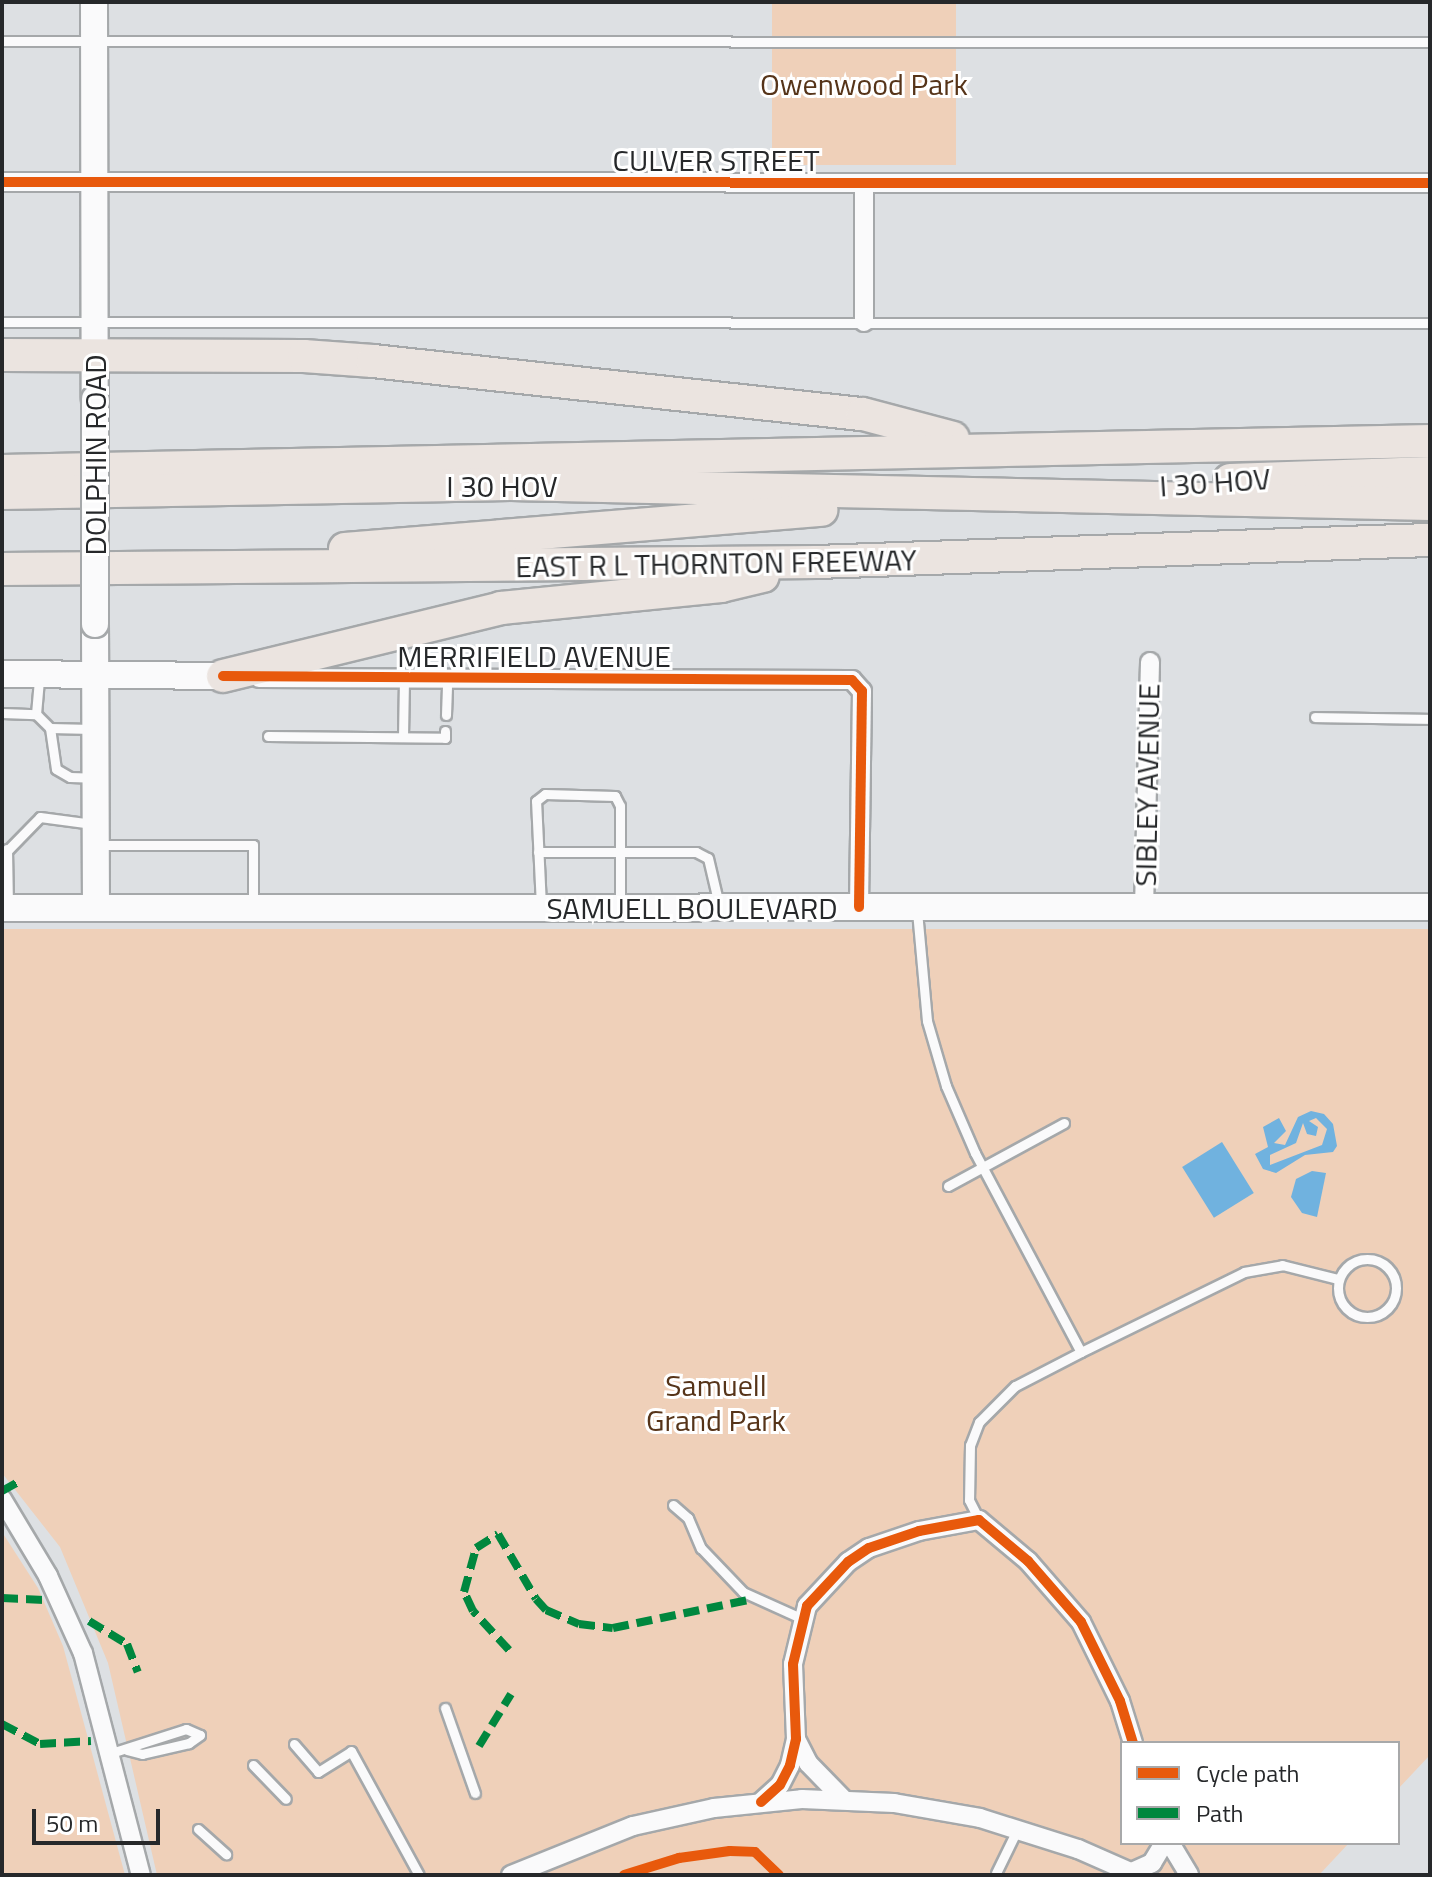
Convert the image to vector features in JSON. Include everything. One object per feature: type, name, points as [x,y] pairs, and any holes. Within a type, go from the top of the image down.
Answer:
[{"type":"highway","points":[[2,355],[304,356],[389,363],[863,414],[988,448]]},
{"type":"highway","points":[[2,471],[1430,441]]},
{"type":"highway","points":[[361,462],[1001,497]]},
{"type":"highway","name":"I 30 HOV","points":[[1001,497],[1286,476],[1430,473]]},
{"type":"highway","name":"I 30 HOV","points":[[2,493],[511,484],[1430,504]]},
{"type":"highway","points":[[118,569],[1001,497]]},
{"type":"highway","name":"EAST R L THORNTON FREEWAY","points":[[2,569],[817,562],[1430,540]]},
{"type":"highway","points":[[223,676],[403,628],[501,608],[721,586],[817,562]]},
{"type":"main road","name":"DOLPHIN ROAD","points":[[94,2],[96,907]]},
{"type":"main road","name":"MERRIFIELD AVENUE","points":[[2,674],[223,676]]},
{"type":"main road","name":"SAMUELL BOULEVARD","points":[[5,908],[1430,907]]},
{"type":"street","name":"CULVER STREET","points":[[2,182],[1430,183]]},
{"type":"street","points":[[864,184],[864,322]]},
{"type":"street","name":"SIBLEY AVENUE","points":[[1144,908],[1150,662]]},
{"type":"street","name":"MERRIFIELD AVENUE","points":[[223,676],[404,680],[846,679],[862,691],[859,907]]},
{"type":"street","points":[[2,1499],[78,1641],[141,1875]]},
{"type":"street","points":[[761,1802],[780,1785],[796,1739],[793,1664],[803,1619],[826,1582],[869,1548],[919,1531],[979,1520],[1028,1561],[1081,1622],[1120,1701],[1132,1741]]},
{"type":"street","points":[[796,1739],[808,1763],[843,1799]]},
{"type":"street","points":[[511,1875],[633,1826],[761,1802],[843,1799],[940,1809],[1018,1828],[1134,1873],[1152,1863],[1166,1845]]},
{"type":"street","points":[[1168,1845],[1189,1875]]},
{"type":"lane","points":[[2,41],[1430,42]]},
{"type":"lane","points":[[2,322],[1430,323]]},
{"type":"lane","points":[[36,714],[39,675]]},
{"type":"lane","points":[[403,737],[404,680]]},
{"type":"lane","points":[[446,715],[447,680]]},
{"type":"lane","points":[[2,713],[36,714],[50,728],[56,769],[70,777],[96,778]]},
{"type":"lane","points":[[1315,717],[1430,719]]},
{"type":"lane","points":[[50,728],[96,729]]},
{"type":"lane","points":[[268,736],[445,738],[445,731]]},
{"type":"lane","points":[[541,908],[536,801],[545,794],[615,796],[620,806],[620,908]]},
{"type":"lane","points":[[5,908],[5,853],[40,817],[96,834],[253,845],[253,908]]},
{"type":"lane","points":[[538,852],[696,852],[708,858],[719,909]]},
{"type":"lane","points":[[917,908],[924,996],[936,1057],[983,1167],[1081,1352]]},
{"type":"lane","points":[[948,1186],[1064,1123]]},
{"type":"lane","points":[[1376,1260],[1394,1278],[1395,1297],[1375,1317],[1356,1316],[1341,1304],[1338,1279],[1354,1262],[1376,1260]]},
{"type":"lane","points":[[979,1520],[969,1500],[970,1445],[979,1422],[1015,1386],[1244,1272],[1282,1265],[1338,1279]]},
{"type":"lane","points":[[673,1505],[688,1518],[701,1548],[743,1592],[803,1619]]},
{"type":"lane","points":[[445,1708],[475,1793]]},
{"type":"lane","points":[[108,1754],[127,1750],[142,1740],[186,1729],[200,1735],[189,1743],[142,1754],[127,1750]]},
{"type":"lane","points":[[294,1744],[318,1772],[351,1751],[419,1875]]},
{"type":"lane","points":[[253,1765],[286,1799]]},
{"type":"lane","points":[[996,1873],[1018,1828]]},
{"type":"lane","points":[[198,1829],[226,1854]]},
{"type":"green space","name":"Owenwood Park","points":[[772,2],[956,2],[956,165],[772,165]]},
{"type":"green space","name":"Samuell Grand Park","points":[[2,929],[1430,929],[1430,1755],[1400,1787],[1400,1741],[1120,1741],[1120,1845],[1347,1845],[1319,1875],[157,1875],[108,1663],[60,1547],[2,1473]]},
{"type":"green space","points":[[2,1532],[38,1588],[63,1646],[125,1875],[2,1875]]},
{"type":"water","points":[[1311,1111],[1324,1114],[1333,1124],[1337,1146],[1333,1152],[1305,1155],[1276,1173],[1263,1169],[1255,1154],[1268,1147],[1263,1127],[1279,1118],[1286,1131],[1274,1143],[1285,1145],[1298,1117]],"holes":[[[1316,1118],[1327,1129],[1322,1145],[1270,1165],[1270,1155],[1296,1143],[1303,1123],[1307,1134],[1316,1136],[1318,1127],[1309,1121]]]},
{"type":"water","points":[[1222,1142],[1254,1193],[1214,1218],[1182,1167]]},
{"type":"water","points":[[1312,1171],[1326,1173],[1317,1217],[1302,1213],[1291,1197],[1296,1179]]},
{"type":"marked path","points":[[2,1491],[20,1481]]},
{"type":"marked path","points":[[509,1650],[473,1611],[464,1592],[476,1548],[498,1534],[536,1599],[546,1610],[579,1624],[613,1628],[753,1599]]},
{"type":"marked path","points":[[2,1598],[44,1600]]},
{"type":"marked path","points":[[89,1621],[127,1644],[138,1672]]},
{"type":"marked path","points":[[479,1746],[511,1694]]},
{"type":"marked path","points":[[2,1724],[40,1744],[91,1741]]},
{"type":"cycle path","points":[[2,182],[1430,183]]},
{"type":"cycle path","points":[[223,676],[852,680],[862,691],[859,907]]},
{"type":"cycle path","points":[[761,1802],[780,1785],[790,1765],[796,1739],[793,1664],[807,1606],[848,1562],[869,1548],[919,1531],[979,1520],[1028,1561],[1081,1622],[1120,1701],[1132,1741]]},
{"type":"cycle path","points":[[624,1875],[679,1858],[730,1851],[755,1852],[779,1875]]}]
